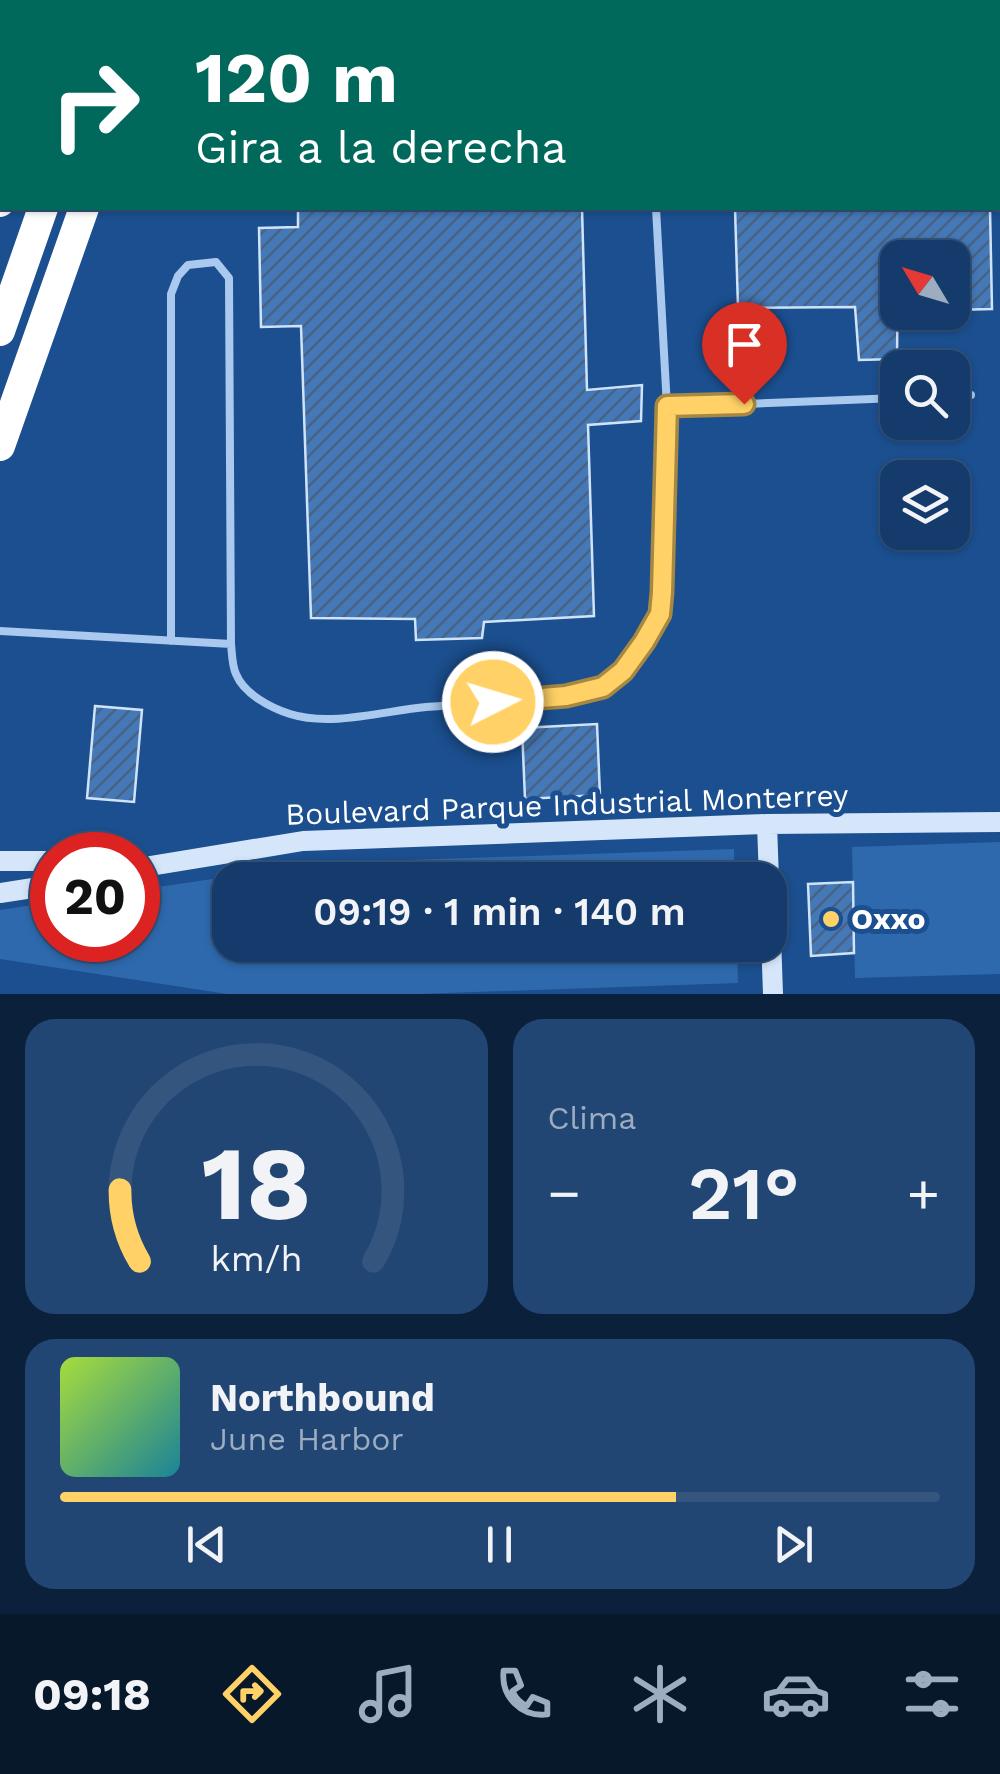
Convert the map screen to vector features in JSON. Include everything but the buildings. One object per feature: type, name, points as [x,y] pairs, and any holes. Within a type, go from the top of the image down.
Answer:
[{"type":"highway","points":[[0,331],[42,210]]},
{"type":"highway","points":[[0,446],[83,210]]},
{"type":"street","name":"Boulevard Parque Industrial Monterrey","points":[[160,864],[303,841],[768,824],[1000,822]]},
{"type":"street","points":[[768,824],[769,862]]},
{"type":"street","points":[[160,857],[203,855]]},
{"type":"street","points":[[0,861],[30,861]]},
{"type":"street","points":[[0,893],[30,888]]},
{"type":"street","points":[[771,962],[772,994]]},
{"type":"lane","points":[[171,641],[171,294],[178,276],[188,265],[216,262],[230,278],[231,644],[236,674],[246,688],[292,715],[350,718],[566,696],[603,687],[623,671],[660,614],[664,569],[667,406],[656,210]]},
{"type":"lane","points":[[667,406],[880,399]]},
{"type":"lane","points":[[0,632],[231,644]]},
{"type":"shaded area","points":[[1000,842],[1000,974],[855,978],[852,847]]},
{"type":"shaded area","points":[[734,849],[734,862],[350,862]]},
{"type":"shaded area","points":[[212,879],[212,962],[737,962],[738,983],[417,994],[227,994],[0,959],[0,910],[30,905],[30,962],[160,962],[160,887]]},
{"type":"place","name":"Oxxo","points":[[831,919]]},
{"type":"route","points":[[493,702],[566,696],[603,687],[623,671],[660,614],[667,406],[744,404]]}]
